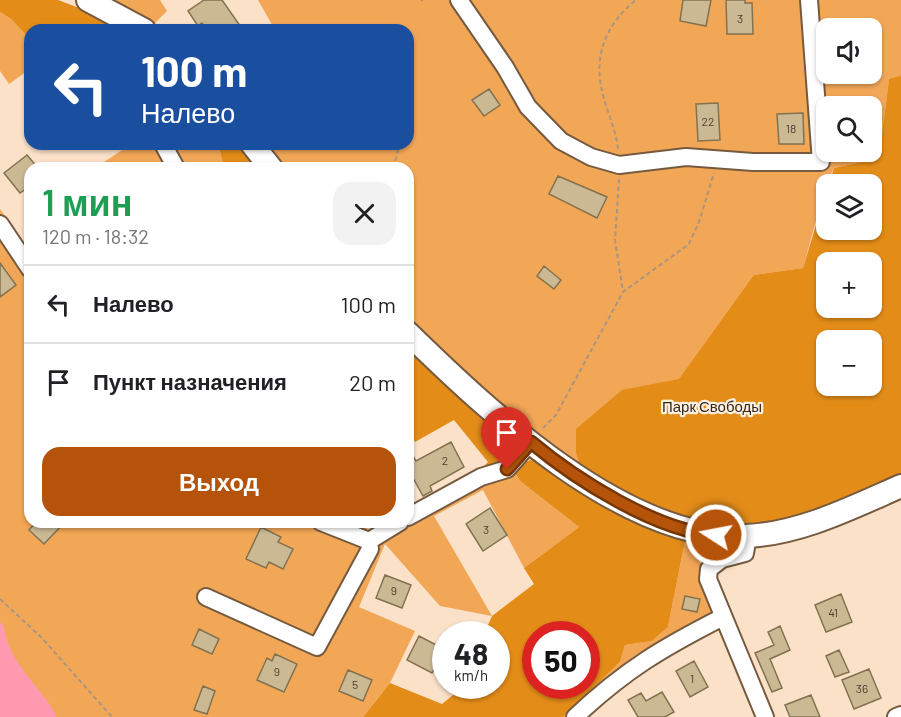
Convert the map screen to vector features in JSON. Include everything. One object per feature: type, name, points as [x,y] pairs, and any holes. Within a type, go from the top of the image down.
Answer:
[{"type":"main road","points":[[88,0],[133,24]]},
{"type":"main road","points":[[257,150],[266,162]]},
{"type":"main road","points":[[414,338],[531,442],[624,505],[703,535],[747,536],[784,531],[855,506],[901,486]]},
{"type":"street","points":[[459,0],[505,67],[528,107],[561,141],[591,157],[619,165],[686,158],[753,162],[821,162],[809,0]]},
{"type":"street","points":[[2,231],[24,261]]},
{"type":"street","points":[[414,514],[481,477],[507,469],[531,442]]},
{"type":"street","points":[[336,528],[369,541]]},
{"type":"street","points":[[369,541],[390,528]]},
{"type":"street","points":[[747,536],[745,553],[722,559],[709,568],[708,579],[765,717]]},
{"type":"street","points":[[206,597],[317,647],[370,549],[369,541]]},
{"type":"street","points":[[575,717],[609,685],[652,653],[723,617]]},
{"type":"street","points":[[896,717],[901,715]]},
{"type":"path","points":[[623,292],[615,240],[619,165],[616,132],[603,97],[598,56],[616,16],[636,0]]},
{"type":"path","points":[[531,442],[556,416],[623,292],[689,244],[699,222],[718,159]]},
{"type":"path","points":[[0,598],[42,638],[112,717]]},
{"type":"green space","points":[[0,0],[58,0],[95,14],[111,24],[24,24],[24,33],[11,19],[0,12]]},
{"type":"green space","points":[[111,0],[160,0],[167,11],[154,24],[149,24]]},
{"type":"green space","points":[[258,0],[901,0],[901,144],[889,80],[882,135],[882,96],[816,96],[816,162],[861,162],[834,168],[831,174],[816,174],[816,221],[803,268],[754,275],[816,303],[816,318],[874,318],[876,330],[816,330],[816,396],[882,396],[882,367],[901,480],[628,498],[546,444],[414,329],[414,162],[276,162],[268,150],[414,150],[414,24],[272,24]]},
{"type":"green space","points":[[0,12],[11,19],[24,33],[24,73],[9,84],[0,71]]},
{"type":"green space","name":"Парк Свободы","points":[[901,76],[901,480],[787,522],[706,529],[668,515],[581,469],[576,452],[576,429],[622,390],[679,379],[754,275],[803,268],[816,225],[816,240],[882,240],[882,174],[832,174],[834,168],[861,162],[882,162],[882,134],[889,79]]},
{"type":"green space","points":[[122,150],[220,150],[222,162],[104,162]]},
{"type":"green space","points":[[220,150],[244,150],[254,162],[222,162]]},
{"type":"green space","points":[[0,209],[24,244],[24,528],[368,528],[366,534],[379,528],[414,528],[414,512],[512,468],[520,481],[579,527],[524,568],[483,490],[434,516],[492,616],[440,606],[385,544],[359,607],[415,631],[390,683],[363,717],[0,717]]},
{"type":"green space","points":[[414,352],[519,448],[514,458],[477,473],[488,462],[454,420],[415,442]]},
{"type":"green space","points":[[535,458],[621,515],[685,541],[668,627],[652,641],[625,645],[620,662],[600,681],[600,621],[522,621],[522,699],[582,699],[563,717],[363,717],[390,683],[442,704],[448,699],[510,699],[510,621],[490,621],[492,616],[534,584],[524,568],[579,527],[520,481],[512,468]]},
{"type":"green space","points":[[685,541],[722,547],[720,553],[699,557],[712,613],[706,628],[655,658],[583,717],[563,717],[582,699],[600,699],[600,681],[620,662],[625,645],[652,641],[668,627]]},
{"type":"shaded area","points":[[0,622],[4,626],[18,663],[57,717],[0,717]]},
{"type":"building","points":[[204,0],[222,0],[239,24],[197,24],[188,11]]},
{"type":"building","points":[[683,0],[711,0],[706,26],[680,21]]},
{"type":"building","points":[[726,0],[745,0],[745,3],[752,3],[753,34],[727,34]]},
{"type":"building","points":[[489,89],[500,105],[484,116],[472,100]]},
{"type":"building","points":[[718,103],[720,140],[698,141],[696,104]]},
{"type":"building","points":[[803,113],[804,144],[779,144],[777,114]]},
{"type":"building","points":[[27,155],[33,162],[24,162],[24,190],[20,193],[4,173]]},
{"type":"building","points":[[558,176],[607,197],[597,218],[549,194]]},
{"type":"building","points":[[0,263],[16,285],[0,297]]},
{"type":"building","points":[[544,266],[561,280],[554,289],[537,276]]},
{"type":"building","points":[[451,442],[464,467],[430,486],[432,491],[423,496],[414,480],[414,458],[416,461]]},
{"type":"building","points":[[490,508],[507,535],[483,551],[466,524]]},
{"type":"building","points":[[31,528],[59,528],[44,544],[29,530]]},
{"type":"building","points":[[261,528],[281,537],[278,542],[293,549],[283,569],[269,562],[266,568],[246,559]]},
{"type":"building","points":[[385,575],[411,585],[402,608],[376,598]]},
{"type":"building","points":[[841,594],[852,622],[826,632],[815,605]]},
{"type":"building","points":[[685,596],[700,599],[697,612],[682,609]]},
{"type":"building","points":[[780,626],[790,650],[770,659],[782,688],[772,692],[755,653],[774,645],[768,632]]},
{"type":"building","points":[[199,629],[219,639],[212,654],[192,645]]},
{"type":"building","points":[[419,636],[432,643],[432,673],[407,660]]},
{"type":"building","points":[[839,650],[849,672],[835,677],[826,656]]},
{"type":"building","points":[[275,654],[297,664],[284,692],[257,680],[267,658],[272,661]]},
{"type":"building","points":[[694,661],[708,687],[690,697],[676,671]]},
{"type":"building","points":[[869,669],[881,698],[854,709],[842,680]]},
{"type":"building","points":[[348,670],[372,680],[363,701],[339,691]]},
{"type":"building","points":[[203,686],[215,691],[207,714],[194,710]]},
{"type":"building","points":[[662,692],[674,712],[665,717],[638,717],[628,700],[641,693],[646,701]]},
{"type":"building","points":[[811,695],[820,717],[790,717],[785,705]]},
{"type":"route","points":[[507,469],[523,454],[531,442],[624,505],[666,523],[703,535],[716,535]]}]
